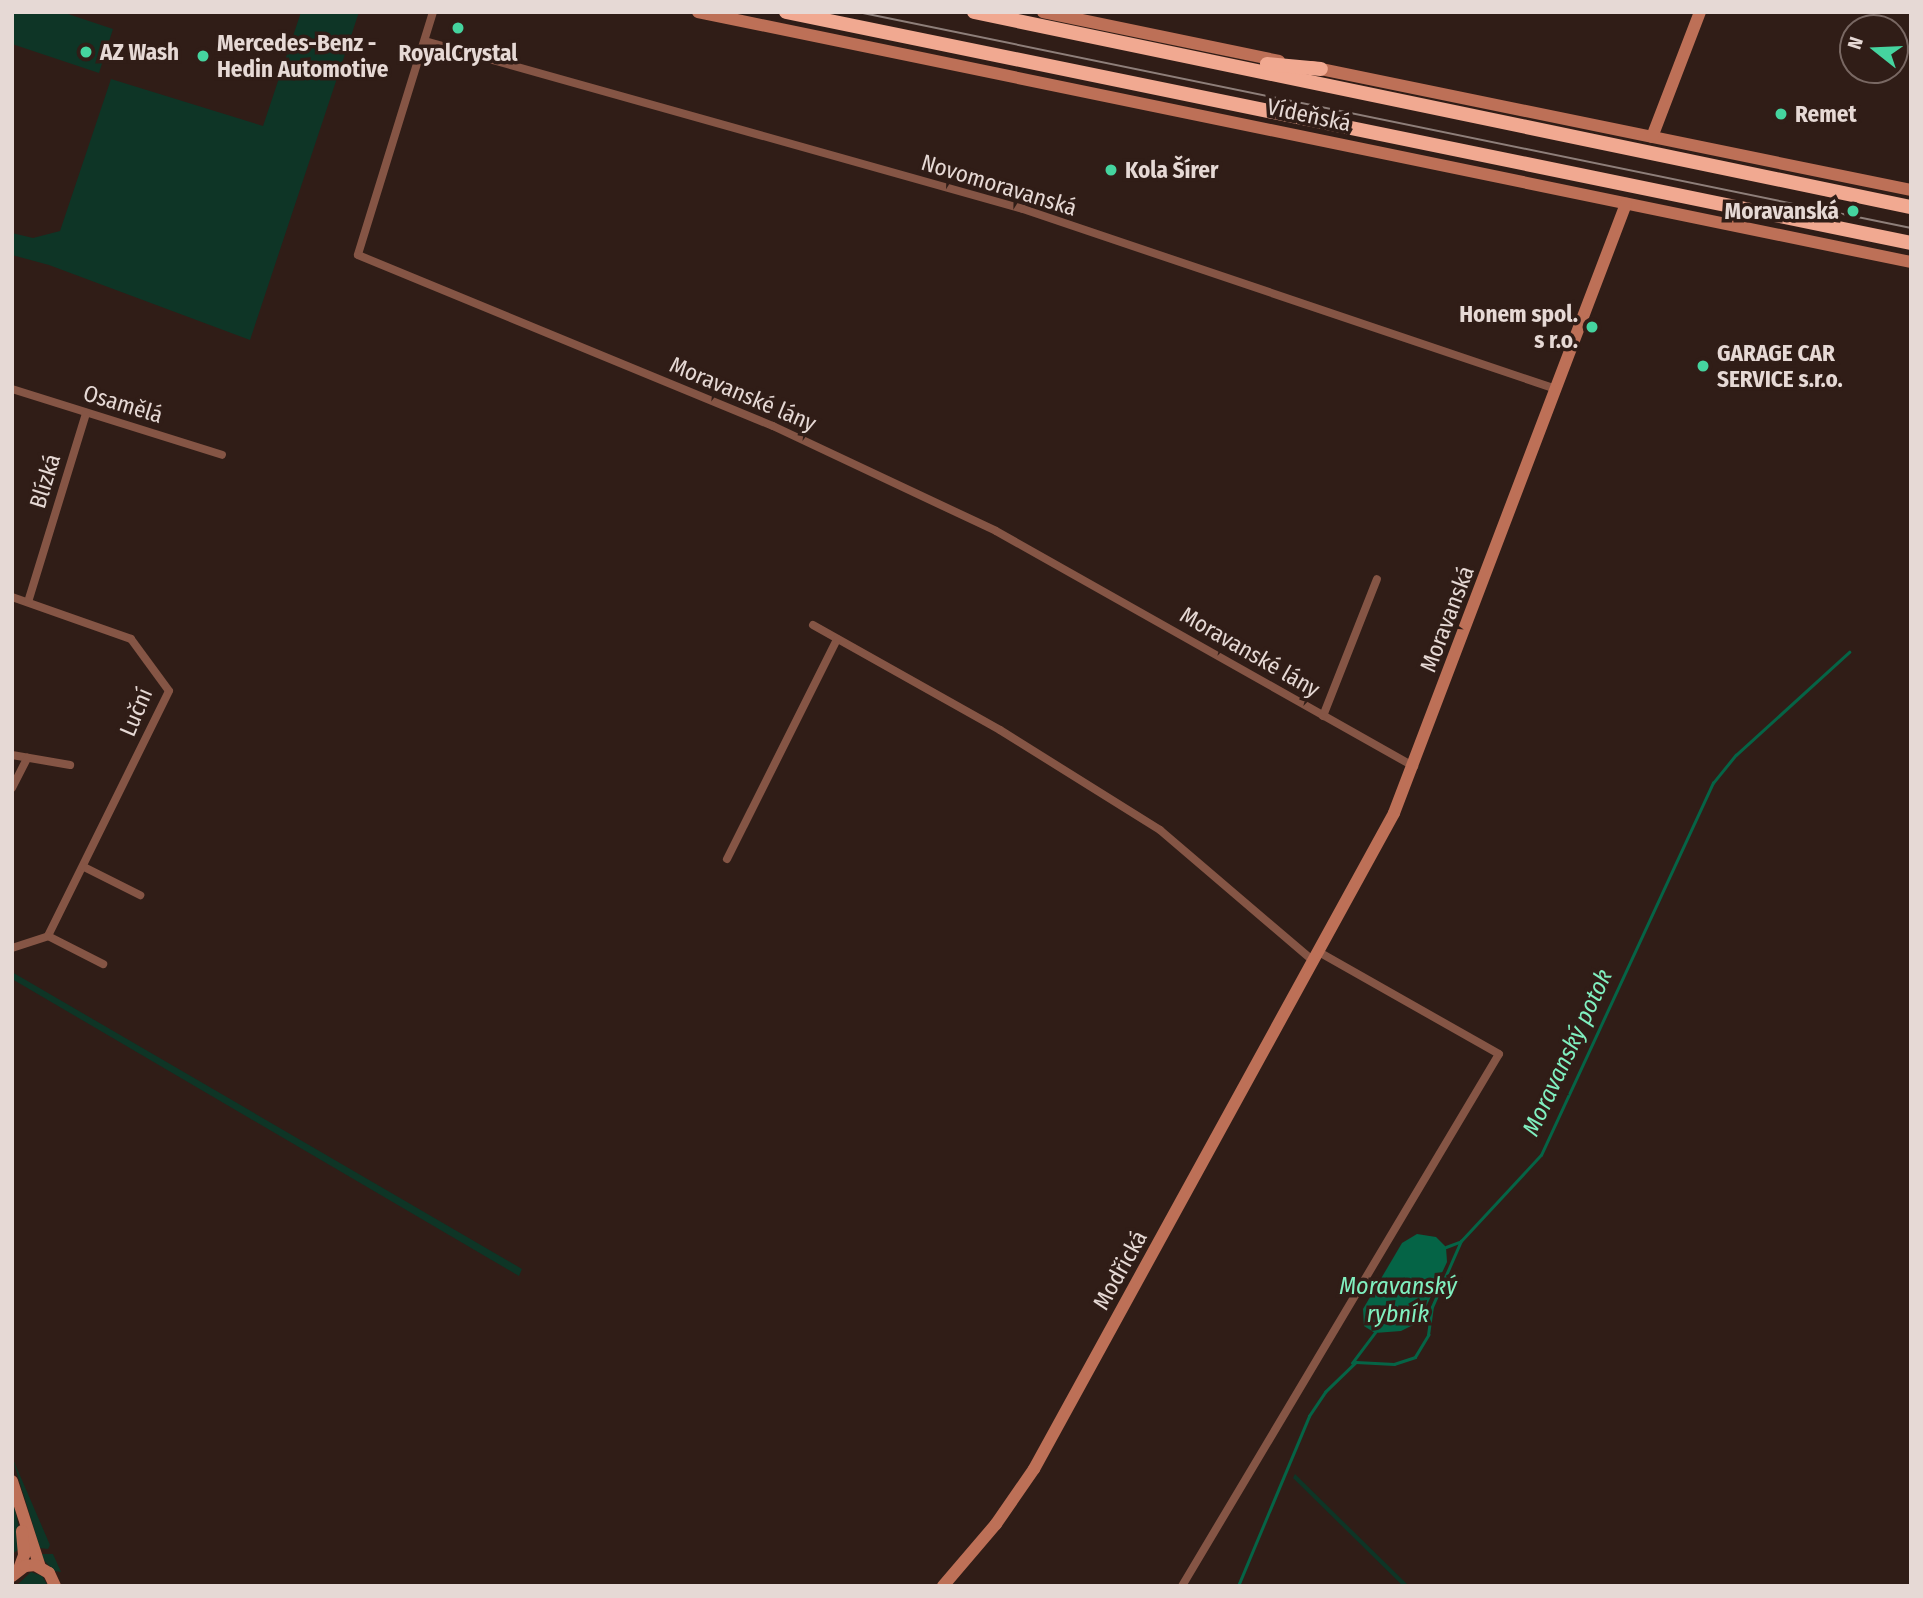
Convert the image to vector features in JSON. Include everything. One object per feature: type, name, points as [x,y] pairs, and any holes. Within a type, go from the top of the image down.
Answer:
[{"type":"highway","name":"Vídeňská","points":[[786,12],[1911,243]]},
{"type":"highway","name":"Vídeňská","points":[[974,12],[1911,207]]},
{"type":"highway","points":[[1127,43],[1321,69]]},
{"type":"street","name":"Moravanské lány","points":[[433,12],[358,255],[773,426],[984,525],[1414,767]]},
{"type":"street","name":"Vídeňská","points":[[698,12],[1911,262]]},
{"type":"street","name":"Vídeňská","points":[[1043,12],[1911,190]]},
{"type":"street","points":[[1652,137],[1700,12]]},
{"type":"street","name":"Novomoravanská","points":[[425,41],[1023,209],[1556,389]]},
{"type":"street","name":"Moravanská","points":[[1315,955],[1394,813],[1414,767],[1626,204]]},
{"type":"street","name":"Osamělá","points":[[12,389],[222,455]]},
{"type":"street","name":"Blízká","points":[[28,601],[86,413]]},
{"type":"street","name":"Moravanské lány","points":[[1323,716],[1377,579]]},
{"type":"street","points":[[12,597],[28,601]]},
{"type":"street","name":"Luční","points":[[28,601],[131,639],[169,691],[48,936]]},
{"type":"street","points":[[813,625],[1000,730],[1160,830],[1315,955],[1499,1054],[1182,1586]]},
{"type":"street","points":[[727,859],[837,639]]},
{"type":"street","points":[[12,754],[70,765]]},
{"type":"street","points":[[12,788],[27,758]]},
{"type":"street","points":[[84,867],[140,895]]},
{"type":"street","points":[[12,948],[48,936],[103,964]]},
{"type":"street","name":"Modřická","points":[[943,1586],[996,1524],[1034,1469],[1315,955]]},
{"type":"street","points":[[12,1481],[40,1567],[55,1586]]},
{"type":"street","points":[[16,1573],[24,1555],[20,1503]]},
{"type":"street","points":[[16,1573],[40,1567]]},
{"type":"shaded area","points":[[12,12],[62,12],[113,29],[99,73],[12,44]]},
{"type":"shaded area","points":[[301,12],[359,12],[250,340],[49,265],[12,255],[12,233],[33,238],[60,231],[111,79],[263,126]]},
{"type":"shaded area","points":[[12,972],[522,1269],[519,1276],[12,979]]},
{"type":"shaded area","points":[[12,1457],[50,1545],[48,1549],[40,1548]]},
{"type":"shaded area","points":[[1295,1474],[1409,1586],[1403,1586],[1293,1478]]},
{"type":"shaded area","points":[[13,1498],[19,1529],[18,1550],[12,1554]]},
{"type":"shaded area","points":[[38,1554],[53,1554],[61,1572],[54,1571]]},
{"type":"shaded area","points":[[31,1572],[42,1576],[48,1586],[16,1586]]},
{"type":"water","name":"Moravanský rybník","points":[[1417,1234],[1436,1237],[1446,1247],[1447,1262],[1419,1322],[1401,1331],[1375,1333],[1364,1326],[1363,1309],[1402,1243]]},
{"type":"waterway","name":"Moravanský potok","points":[[1238,1586],[1309,1416],[1325,1392],[1356,1362],[1394,1364],[1415,1357],[1428,1335],[1432,1307],[1461,1241],[1541,1155],[1713,783],[1736,755],[1849,652]]},
{"type":"waterway","points":[[1446,1247],[1459,1242]]},
{"type":"waterway","points":[[1352,1363],[1375,1333]]},
{"type":"tram line","points":[[858,12],[1911,228]]},
{"type":"place","name":"RoyalCrystal","points":[[458,28]]},
{"type":"place","name":"AZ Wash","points":[[86,52]]},
{"type":"place","name":"Mercedes-Benz - Hedin Automotive","points":[[203,56]]},
{"type":"place","name":"Remet","points":[[1781,114]]},
{"type":"place","name":"Kola Šírer","points":[[1111,170]]},
{"type":"place","name":"Moravanská","points":[[1853,211]]},
{"type":"place","name":"Honem spol. s r.o.","points":[[1592,327]]},
{"type":"place","name":"GARAGE CAR SERVICE s.r.o.","points":[[1703,366]]}]
